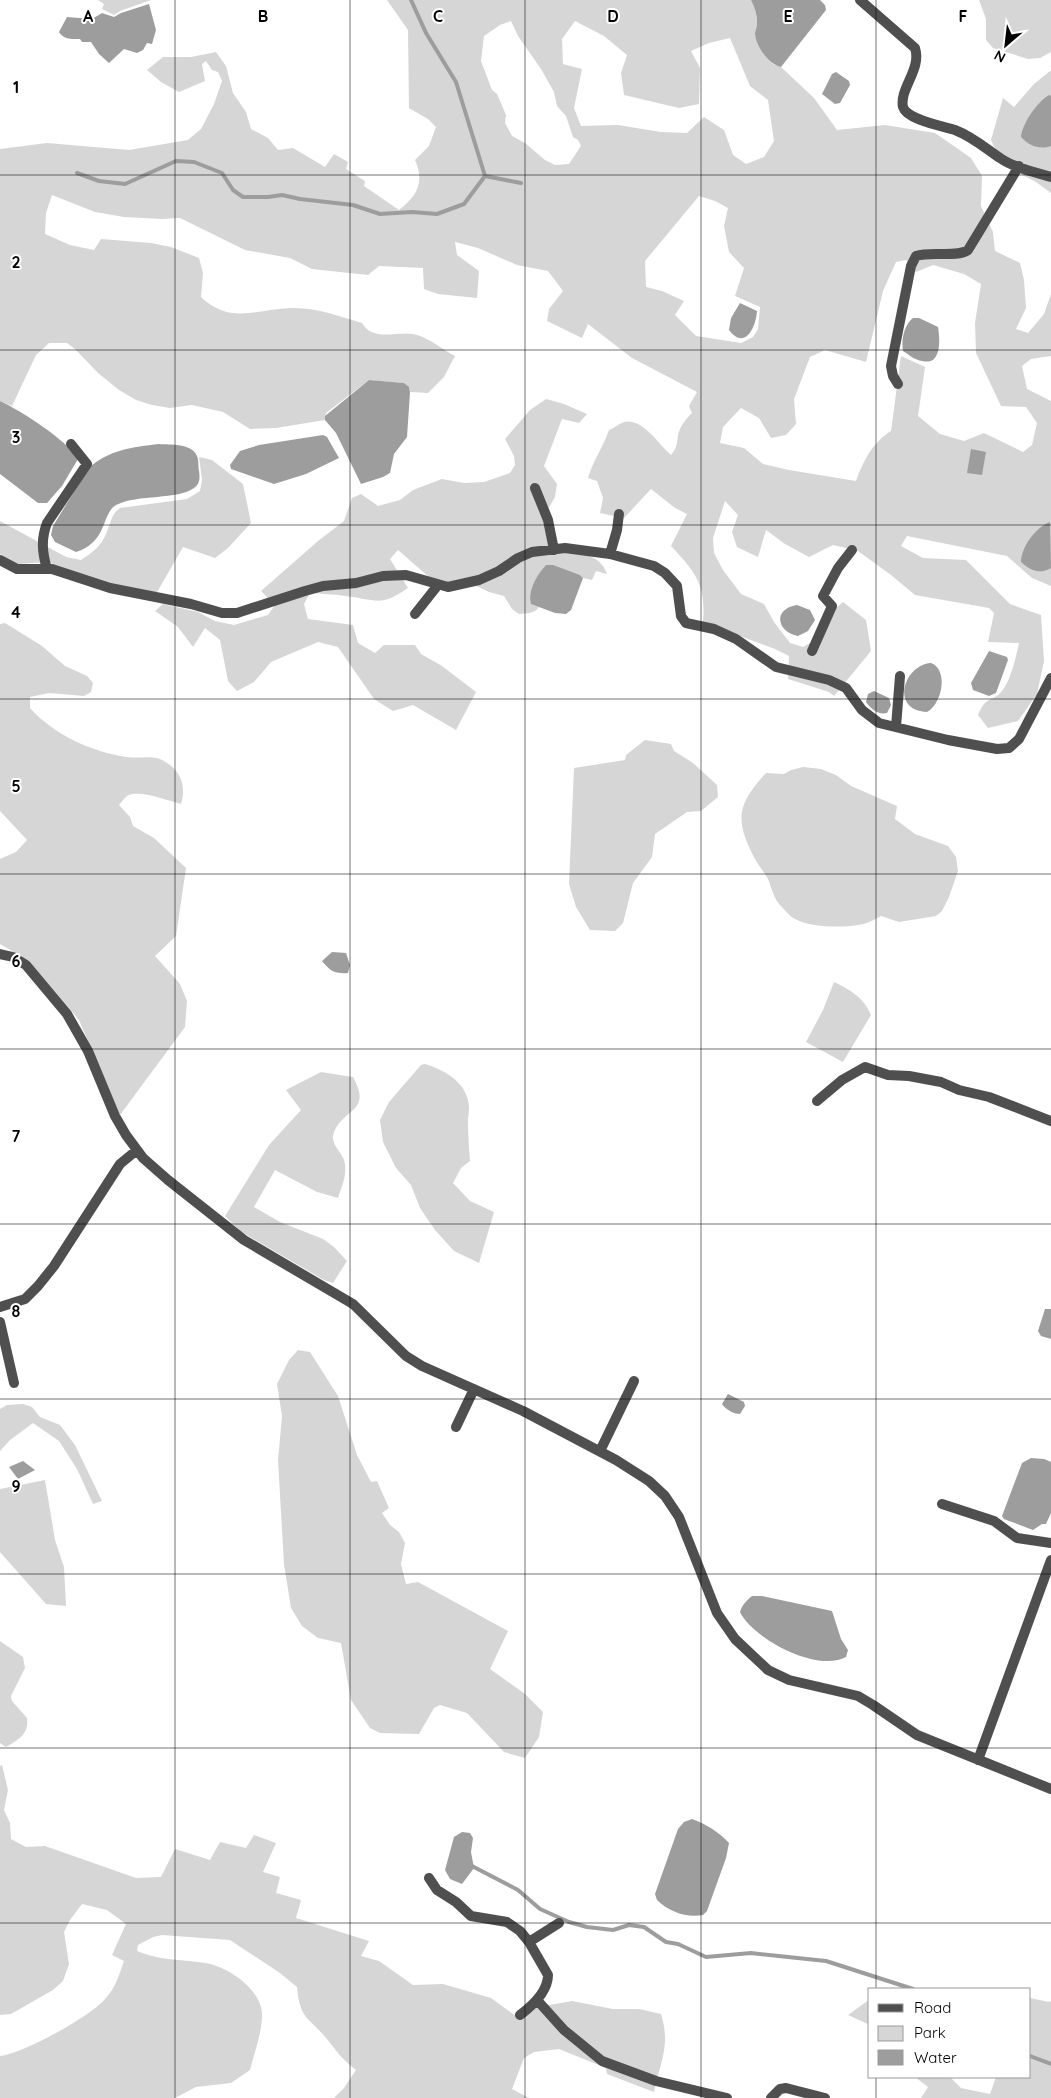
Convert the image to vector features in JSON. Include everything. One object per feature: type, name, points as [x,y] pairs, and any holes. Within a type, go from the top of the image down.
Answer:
[{"type":"street","points":[[860,0],[915,48],[917,62],[904,98],[903,106],[906,111],[919,119],[954,130],[976,140],[1002,160],[1051,177]]},
{"type":"street","points":[[898,384],[893,376],[891,366],[912,266],[916,256],[926,253],[962,254],[968,250],[1019,166]]},
{"type":"street","points":[[47,569],[42,548],[47,522],[87,464],[72,444]]},
{"type":"street","points":[[535,488],[548,520],[554,550]]},
{"type":"street","points":[[610,554],[617,530],[619,514]]},
{"type":"street","points":[[0,560],[17,569],[47,569],[110,588],[190,604],[222,613],[237,613],[324,586],[356,583],[383,576],[406,575],[448,587],[479,580],[532,552],[565,548],[610,554],[654,566],[665,572],[677,586],[681,616],[686,623],[714,629],[736,639],[776,667],[829,680],[846,688],[868,716],[879,723],[997,749],[1009,748],[1019,739],[1051,678]]},
{"type":"street","points":[[812,651],[832,606],[823,596],[838,568],[852,550]]},
{"type":"street","points":[[415,614],[438,585]]},
{"type":"street","points":[[896,727],[900,676]]},
{"type":"street","points":[[0,954],[13,957],[26,965],[67,1014],[88,1051],[115,1116],[137,1150],[168,1180],[244,1240],[352,1304],[406,1356],[422,1366],[474,1388],[600,1451],[634,1470],[665,1496],[683,1525],[717,1613],[735,1639],[768,1670],[789,1680],[858,1696],[917,1735],[1051,1789]]},
{"type":"street","points":[[817,1101],[842,1080],[864,1067],[888,1075],[909,1076],[941,1082],[960,1090],[989,1096],[1051,1121]]},
{"type":"street","points":[[0,1306],[25,1299],[34,1290],[54,1266],[120,1164],[137,1150]]},
{"type":"street","points":[[0,1322],[14,1383]]},
{"type":"street","points":[[600,1451],[634,1381]]},
{"type":"street","points":[[456,1427],[474,1388]]},
{"type":"street","points":[[942,1504],[994,1521],[1017,1538],[1051,1544]]},
{"type":"street","points":[[978,1760],[1051,1560]]},
{"type":"street","points":[[429,1878],[437,1890],[456,1902],[471,1916],[507,1922],[520,1931],[529,1942],[548,1975],[548,1980],[537,2000],[520,2015]]},
{"type":"street","points":[[529,1942],[559,1923]]},
{"type":"street","points":[[537,2000],[564,2030],[602,2061],[656,2081],[727,2098]]},
{"type":"street","points":[[771,2098],[780,2089],[786,2088],[825,2098]]},
{"type":"green space","points":[[98,0],[151,0],[114,15],[102,9],[104,4]]},
{"type":"green space","points":[[387,0],[751,0],[755,6],[757,23],[755,35],[768,59],[773,64],[781,67],[814,98],[837,130],[885,125],[935,133],[971,158],[982,176],[981,206],[993,232],[995,251],[1020,263],[1024,280],[1026,308],[1016,329],[1028,333],[1044,314],[1051,294],[1051,356],[1031,359],[1022,366],[1027,389],[1051,401],[1051,586],[1032,578],[1007,556],[907,536],[901,546],[923,558],[966,560],[1010,604],[1041,615],[1044,661],[1037,694],[1018,721],[988,728],[978,715],[984,704],[998,695],[1008,681],[1019,643],[988,642],[994,613],[989,608],[915,595],[858,551],[833,545],[809,557],[785,544],[766,530],[758,557],[737,547],[732,532],[738,515],[725,501],[713,538],[714,553],[723,570],[741,594],[764,604],[774,622],[790,643],[803,647],[817,639],[834,610],[843,602],[866,620],[871,651],[834,696],[829,692],[788,679],[789,656],[703,622],[703,598],[698,580],[671,546],[687,514],[675,508],[651,489],[624,518],[600,513],[603,498],[597,481],[588,478],[609,430],[624,422],[638,424],[644,428],[671,455],[676,448],[680,429],[692,413],[689,406],[697,392],[632,358],[588,324],[582,338],[547,321],[549,309],[563,291],[548,271],[517,265],[478,248],[455,242],[457,255],[479,271],[477,298],[438,294],[424,289],[423,268],[379,266],[368,275],[312,269],[290,258],[245,250],[180,218],[124,217],[95,212],[52,195],[46,213],[45,234],[70,245],[94,250],[101,239],[151,243],[171,247],[199,258],[203,273],[201,297],[212,306],[223,311],[244,313],[291,308],[318,310],[362,323],[367,329],[378,334],[406,333],[419,336],[430,340],[455,356],[444,377],[428,393],[410,392],[410,389],[404,383],[369,380],[326,413],[325,420],[276,428],[250,429],[223,412],[192,405],[170,408],[136,400],[119,390],[98,373],[67,343],[49,343],[36,355],[12,406],[0,401],[0,149],[47,143],[129,150],[188,140],[201,129],[214,104],[222,81],[218,72],[212,70],[206,61],[202,64],[205,81],[179,92],[161,82],[147,70],[163,57],[191,57],[216,52],[226,66],[233,93],[246,112],[251,129],[268,138],[278,150],[293,148],[325,167],[334,154],[348,162],[346,169],[365,181],[364,186],[399,210],[415,194],[418,188],[419,175],[415,160],[429,146],[436,127],[428,119],[409,108],[408,30]],"holes":[[[511,21],[518,36],[541,69],[554,92],[557,106],[566,116],[573,137],[578,140],[581,146],[569,164],[555,165],[545,160],[525,143],[512,136],[505,123],[506,115],[497,94],[492,90],[481,61],[484,36],[500,25]],[[575,21],[604,36],[627,55],[621,73],[624,95],[679,108],[699,104],[700,68],[691,51],[709,43],[730,38],[750,86],[768,100],[774,141],[764,157],[746,164],[733,155],[724,130],[704,117],[687,133],[661,132],[618,125],[581,126],[574,108],[582,69],[563,64],[562,39]],[[699,196],[728,208],[724,226],[729,252],[744,268],[735,296],[760,307],[758,329],[753,337],[741,343],[696,336],[675,315],[684,301],[662,291],[646,287],[645,261]],[[906,260],[916,272],[933,265],[964,274],[981,284],[975,323],[976,353],[1001,406],[1026,407],[1037,423],[1032,445],[1023,452],[984,433],[964,441],[940,434],[918,416],[925,367],[901,356],[891,431],[869,453],[856,481],[763,464],[744,448],[720,443],[723,427],[741,408],[759,418],[771,438],[786,435],[796,424],[794,399],[810,357],[825,350],[866,362],[883,291],[896,262]]]},
{"type":"green space","points":[[979,0],[1051,0],[1051,52],[1040,58],[1028,59],[993,48],[986,40],[986,19]]},
{"type":"green space","points":[[1050,71],[1051,193],[1036,182],[1003,165],[991,140],[1003,98],[1014,107],[1034,84]]},
{"type":"green space","points":[[546,399],[587,414],[579,423],[562,419],[544,466],[557,484],[555,497],[544,516],[557,552],[586,555],[593,558],[599,561],[607,574],[596,571],[592,580],[546,565],[536,578],[530,594],[531,604],[539,607],[533,612],[519,614],[512,609],[504,596],[489,592],[464,580],[447,584],[430,578],[398,550],[390,559],[408,588],[398,594],[391,598],[377,601],[310,593],[304,604],[308,619],[353,625],[358,643],[375,653],[384,645],[415,645],[421,654],[442,666],[476,692],[456,730],[413,705],[393,711],[374,699],[338,647],[318,642],[271,662],[254,682],[237,691],[228,681],[220,640],[205,628],[193,647],[178,627],[155,611],[163,604],[198,612],[215,621],[234,625],[268,615],[275,605],[261,591],[344,521],[352,498],[361,494],[378,506],[400,500],[413,490],[442,479],[464,483],[484,482],[510,473],[515,465],[514,456],[505,439],[530,410]]},
{"type":"green space","points":[[199,457],[212,460],[243,484],[251,523],[228,548],[215,558],[183,547],[156,594],[80,577],[49,562],[18,564],[0,554],[0,521],[66,557],[81,560],[102,542],[112,517],[120,508],[187,499],[200,491],[202,480]]},
{"type":"green space","points":[[5,623],[42,646],[65,666],[87,676],[93,683],[91,692],[84,696],[49,693],[30,697],[30,708],[40,718],[74,741],[100,751],[127,757],[162,760],[178,773],[182,784],[183,797],[181,804],[154,796],[132,794],[127,796],[119,805],[130,817],[133,826],[154,838],[186,868],[176,936],[155,956],[180,984],[187,1001],[185,1027],[120,1115],[79,1020],[29,961],[0,944],[0,859],[16,852],[27,840],[0,811],[0,624]]},
{"type":"green space","points":[[645,740],[671,744],[674,751],[693,763],[717,785],[718,797],[701,811],[687,812],[655,834],[652,857],[633,883],[623,923],[615,931],[590,930],[576,907],[569,884],[574,768],[625,760],[626,755]]},
{"type":"green space","points":[[803,767],[821,769],[836,775],[851,786],[897,806],[895,819],[915,834],[948,846],[956,857],[958,871],[942,911],[936,916],[899,922],[881,916],[865,923],[838,927],[819,926],[791,917],[776,900],[768,879],[748,846],[742,824],[742,814],[744,804],[749,795],[766,773],[784,774]]},
{"type":"green space","points":[[834,982],[856,995],[865,1004],[871,1015],[843,1062],[806,1042],[823,1010]]},
{"type":"green space","points":[[425,1064],[440,1070],[454,1079],[465,1091],[468,1099],[470,1161],[461,1168],[453,1183],[470,1201],[494,1212],[479,1263],[454,1251],[435,1230],[420,1208],[411,1185],[396,1168],[383,1142],[380,1120],[389,1102],[421,1065]]},
{"type":"green space","points":[[321,1072],[353,1077],[360,1097],[355,1108],[339,1124],[333,1136],[334,1143],[343,1157],[345,1165],[344,1179],[338,1198],[317,1192],[275,1170],[254,1207],[280,1222],[323,1239],[334,1247],[347,1261],[333,1283],[324,1280],[240,1231],[225,1216],[269,1145],[301,1110],[286,1090]]},
{"type":"green space","points":[[298,1350],[310,1352],[338,1396],[357,1455],[371,1482],[377,1481],[389,1508],[382,1513],[390,1525],[399,1532],[405,1543],[401,1564],[406,1584],[418,1582],[508,1631],[490,1669],[525,1694],[543,1712],[539,1737],[525,1758],[504,1752],[467,1713],[440,1705],[434,1708],[419,1734],[380,1733],[370,1728],[351,1700],[341,1643],[318,1638],[302,1626],[291,1608],[284,1564],[278,1460],[282,1416],[277,1384],[289,1360]]},
{"type":"green space","points":[[23,1404],[32,1407],[40,1417],[60,1425],[75,1445],[102,1501],[93,1504],[77,1469],[59,1441],[33,1423],[10,1440],[0,1451],[0,1409],[7,1405]]},
{"type":"green space","points":[[45,1480],[55,1540],[64,1567],[66,1606],[46,1604],[0,1552],[0,1489]]},
{"type":"green space","points":[[0,1641],[23,1657],[25,1668],[11,1696],[12,1701],[27,1718],[27,1724],[22,1736],[6,1747],[0,1743]]},
{"type":"green space","points":[[2,1765],[8,1790],[4,1810],[10,1823],[11,1839],[26,1847],[45,1846],[136,1878],[161,1877],[175,1849],[210,1860],[220,1842],[246,1848],[254,1835],[276,1843],[263,1872],[280,1877],[276,1893],[301,1900],[296,1918],[369,1941],[361,1956],[379,1961],[413,1985],[443,1984],[491,1998],[516,2016],[538,2007],[572,2001],[613,2009],[639,2009],[661,2014],[664,2025],[665,2045],[654,2092],[607,2074],[606,2068],[559,2049],[534,2052],[524,2058],[512,2089],[529,2098],[334,2098],[344,2088],[356,2070],[343,2059],[306,2017],[300,2006],[297,1987],[280,1973],[230,1940],[162,1935],[153,1937],[138,1945],[137,1951],[163,1958],[214,1965],[241,1980],[255,1995],[260,2004],[262,2019],[250,2070],[231,2083],[196,2087],[175,2098],[0,2098],[0,2056],[24,2049],[55,2034],[97,2007],[111,1991],[124,1961],[112,1955],[126,1924],[107,1910],[82,1904],[64,1932],[69,1964],[63,1981],[53,1990],[11,2014],[0,2015],[0,1766]]},
{"type":"green space","points":[[1031,1998],[1051,2001],[1051,2098],[921,2098],[928,2087],[916,2078],[951,2078],[961,2088],[990,2094],[996,2078],[1031,2078]]},
{"type":"green space","points":[[868,2000],[868,2024],[848,2015]]},
{"type":"water","points":[[751,0],[820,0],[825,5],[826,10],[781,67],[776,66],[768,59],[758,44],[755,34],[757,17]]},
{"type":"water","points":[[149,4],[156,30],[152,44],[147,43],[143,50],[137,53],[124,49],[109,63],[99,54],[91,42],[66,38],[59,32],[67,17],[92,19],[102,13],[114,17]]},
{"type":"water","points":[[836,72],[849,81],[850,85],[840,103],[835,104],[822,94],[832,74]]},
{"type":"water","points":[[1049,95],[1051,96],[1051,146],[1043,148],[1028,143],[1021,137],[1027,120],[1035,108]]},
{"type":"water","points":[[740,303],[757,311],[752,330],[745,337],[740,338],[729,330],[731,318]]},
{"type":"water","points":[[913,318],[919,318],[938,327],[938,350],[936,356],[929,361],[917,360],[903,351],[904,333],[907,325]]},
{"type":"water","points":[[369,380],[404,383],[409,387],[407,437],[394,454],[390,473],[361,484],[336,433],[325,420],[325,416]]},
{"type":"water","points":[[0,401],[19,411],[54,435],[78,459],[62,486],[47,503],[38,503],[0,474]]},
{"type":"water","points":[[323,435],[327,437],[339,458],[306,474],[274,484],[231,469],[230,465],[240,451],[259,445]]},
{"type":"water","points":[[159,444],[186,447],[194,452],[198,459],[199,476],[196,486],[187,492],[135,499],[116,505],[111,509],[94,542],[76,552],[55,542],[51,535],[53,526],[88,469],[103,458],[121,450]]},
{"type":"water","points":[[971,449],[986,452],[982,475],[967,473]]},
{"type":"water","points":[[1050,522],[1051,568],[1035,571],[1021,562],[1022,556],[1030,538],[1040,528]]},
{"type":"water","points":[[546,565],[553,565],[580,575],[583,578],[571,610],[566,614],[555,613],[531,604],[530,594],[534,583]]},
{"type":"water","points":[[797,605],[810,610],[815,620],[808,631],[798,636],[785,630],[780,620],[784,611],[789,607]]},
{"type":"water","points":[[989,651],[1007,657],[1008,660],[996,693],[989,696],[973,690],[971,683]]},
{"type":"water","points":[[931,663],[937,667],[942,679],[940,695],[932,708],[927,712],[915,710],[908,704],[905,697],[908,679],[913,671]]},
{"type":"water","points":[[874,691],[889,698],[891,705],[887,713],[875,711],[866,702],[868,694]]},
{"type":"water","points":[[332,952],[346,953],[350,965],[348,973],[333,971],[322,961]]},
{"type":"water","points":[[1045,1309],[1051,1309],[1051,1339],[1041,1336],[1038,1331]]},
{"type":"water","points":[[728,1394],[744,1402],[745,1406],[740,1414],[730,1411],[722,1404]]},
{"type":"water","points":[[1031,1458],[1044,1459],[1051,1462],[1051,1513],[1046,1524],[1042,1524],[1033,1530],[1004,1519],[1002,1516],[1022,1463]]},
{"type":"water","points":[[23,1461],[35,1470],[18,1479],[9,1467]]},
{"type":"water","points":[[752,1596],[762,1596],[832,1611],[841,1639],[848,1650],[846,1657],[834,1661],[819,1661],[804,1657],[787,1651],[758,1633],[740,1612],[744,1603]]},
{"type":"water","points":[[692,1819],[712,1829],[729,1843],[726,1858],[707,1911],[703,1915],[697,1916],[673,1911],[657,1900],[655,1894],[678,1829],[684,1822]]},
{"type":"water","points":[[462,1832],[470,1833],[473,1838],[471,1852],[474,1868],[462,1884],[450,1879],[445,1870],[454,1837]]},
{"type":"waterway","points":[[411,0],[426,33],[456,82],[485,176]]},
{"type":"waterway","points":[[77,173],[99,181],[125,184],[176,161],[194,162],[222,173],[233,190],[243,197],[282,195],[353,205],[380,214],[412,212],[437,214],[464,204],[485,176],[521,183]]},
{"type":"waterway","points":[[470,1865],[518,1890],[540,1909],[569,1922],[587,1927],[613,1930],[629,1925],[644,1927],[666,1942],[678,1944],[706,1957],[751,1953],[826,1961],[910,1988]]},
{"type":"waterway","points":[[1031,2056],[1051,2064]]}]
